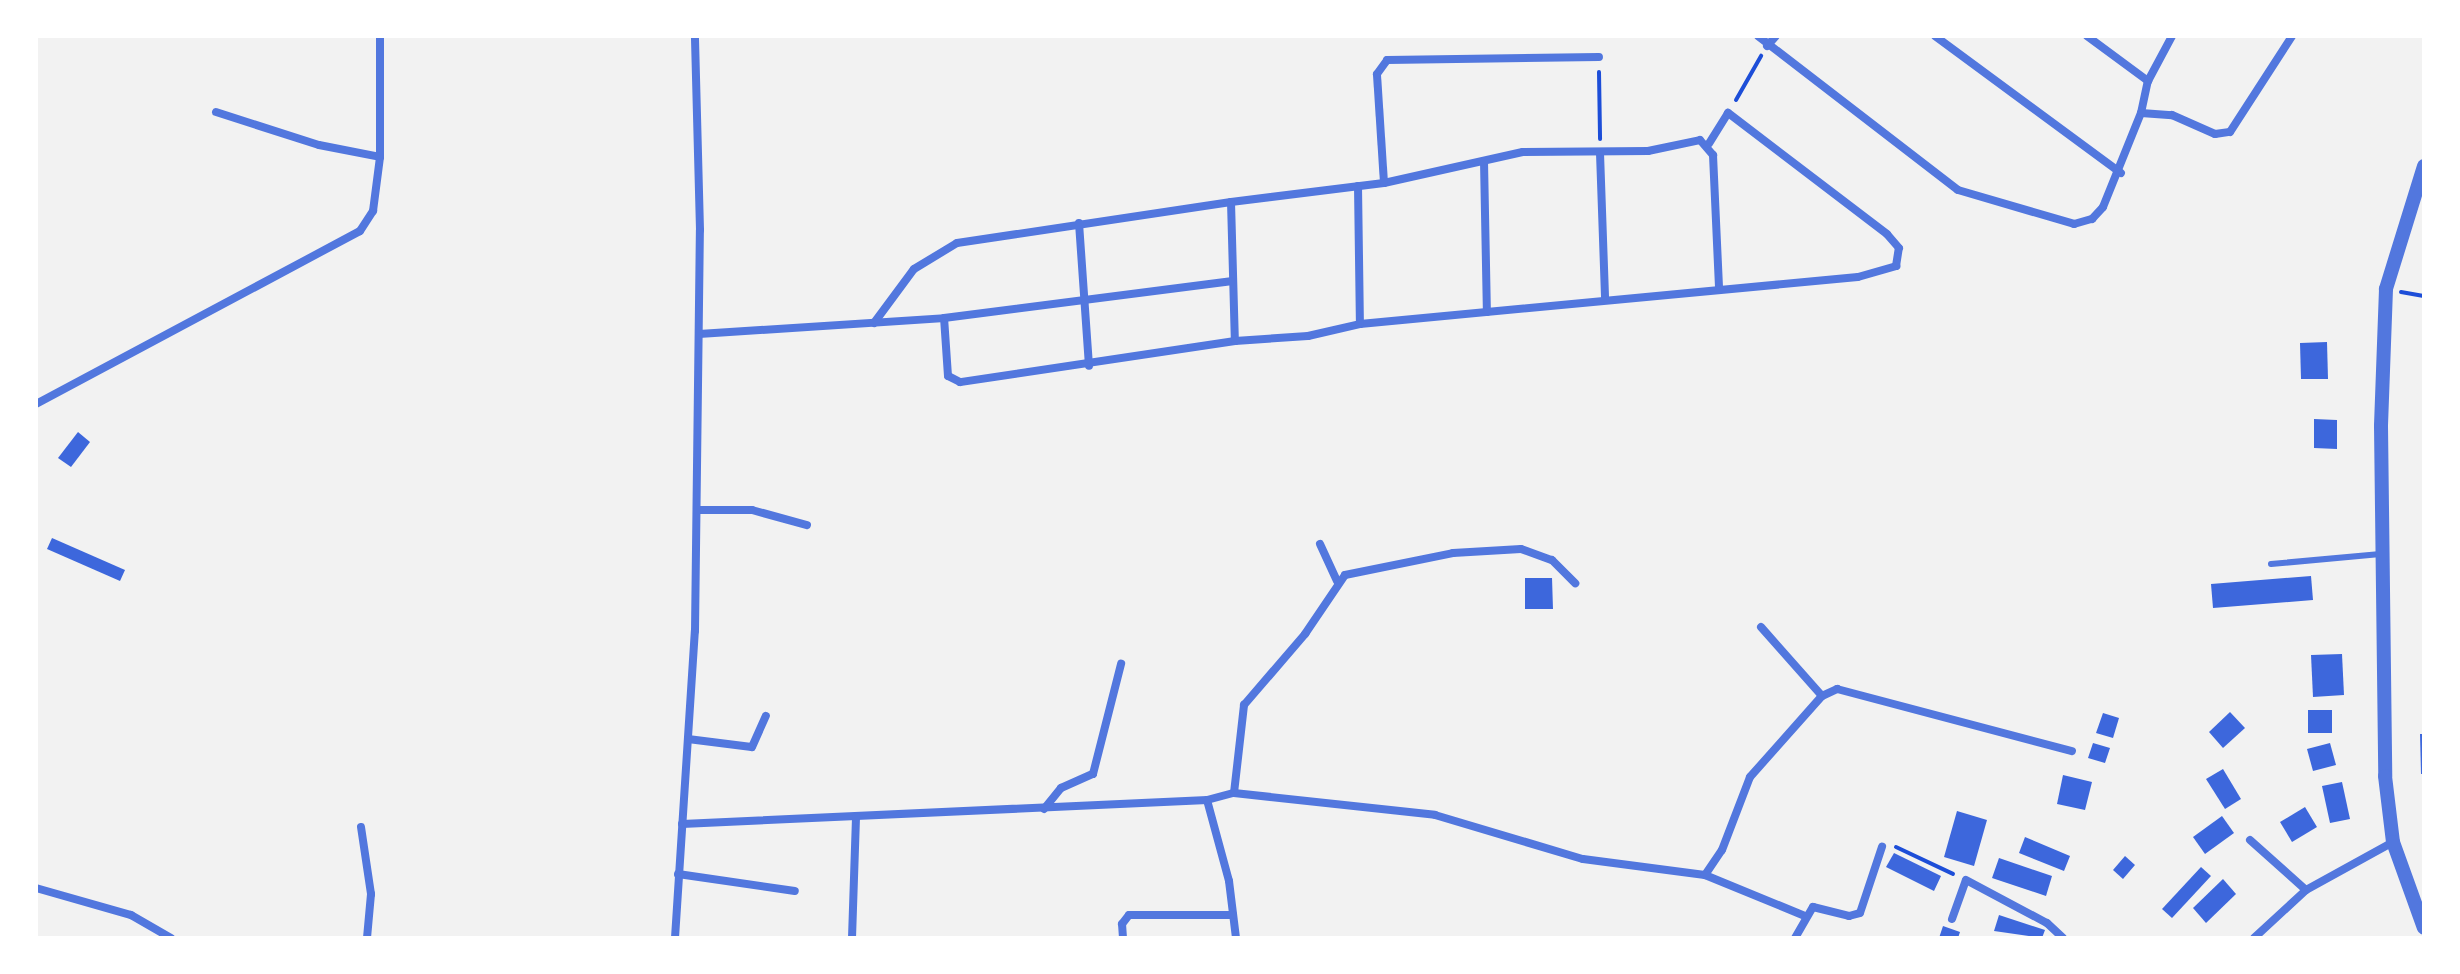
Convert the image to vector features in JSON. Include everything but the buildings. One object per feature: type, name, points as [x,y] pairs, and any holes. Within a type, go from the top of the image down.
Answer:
[{"type":"street","points":[[36,404],[360,231],[373,211],[380,157],[380,36]]},
{"type":"street","points":[[675,938],[688,739],[697,510],[699,334],[695,36]]},
{"type":"street","points":[[1758,36],[1881,135],[1976,198],[2085,223],[2099,213],[2121,173],[2148,81],[2172,36]]},
{"type":"street","points":[[1767,46],[1776,36]]},
{"type":"street","points":[[1935,36],[2121,173]]},
{"type":"street","points":[[2087,36],[2148,81]]},
{"type":"street","points":[[2141,113],[2172,115],[2215,134],[2230,132],[2292,36]]},
{"type":"street","points":[[1384,183],[1380,65],[1599,57]]},
{"type":"street","points":[[216,112],[319,145],[380,157]]},
{"type":"street","points":[[944,318],[948,376],[954,381],[1089,366],[1235,341],[1308,336],[1360,324],[1605,298],[1858,277],[1896,266],[1899,248],[1728,113],[1709,144],[1719,288]]},
{"type":"street","points":[[874,323],[914,269],[957,243],[1079,223],[1384,183],[1523,152],[1600,153],[1700,140],[1709,144]]},
{"type":"street","points":[[1600,153],[1605,298]]},
{"type":"street","points":[[1484,161],[1487,312]]},
{"type":"street","points":[[2424,166],[2390,272],[2382,346],[2381,554],[2381,703],[2393,842],[2424,927]]},
{"type":"street","points":[[1358,186],[1360,324]]},
{"type":"street","points":[[1231,202],[1235,341]]},
{"type":"street","points":[[1079,223],[1089,366]]},
{"type":"street","points":[[699,334],[944,318],[1231,281]]},
{"type":"street","points":[[697,510],[752,510],[807,525]]},
{"type":"street","points":[[1320,544],[1337,581]]},
{"type":"street","points":[[1234,793],[1244,705],[1305,634],[1337,581],[1453,553],[1521,549],[1552,560],[1575,583]]},
{"type":"street","points":[[1761,627],[1822,696]]},
{"type":"street","points":[[1044,809],[1061,788],[1093,774],[1121,664]]},
{"type":"street","points":[[1705,875],[1722,850],[1750,777],[1822,696],[1837,689],[1859,692],[2072,751]]},
{"type":"street","points":[[688,739],[752,747],[766,716]]},
{"type":"street","points":[[682,824],[1207,800],[1234,793],[1435,815],[1583,859],[1705,875],[1805,916]]},
{"type":"street","points":[[1207,800],[1236,938]]},
{"type":"street","points":[[852,938],[856,817]]},
{"type":"street","points":[[361,827],[371,894],[367,938]]},
{"type":"street","points":[[2250,840],[2306,890]]},
{"type":"street","points":[[2254,938],[2306,890],[2393,842]]},
{"type":"street","points":[[1795,938],[1813,907],[1849,916],[1860,913],[1882,847]]},
{"type":"street","points":[[678,874],[795,891]]},
{"type":"street","points":[[1952,919],[1966,880],[2047,923],[2063,938]]},
{"type":"street","points":[[36,888],[131,915],[171,938]]},
{"type":"street","points":[[1123,938],[1122,924],[1129,915],[1233,915]]},
{"type":"lane","points":[[2271,564],[2381,554]]},
{"type":"path","points":[[1728,113],[1767,46]]},
{"type":"path","points":[[1599,57],[1600,153]]},
{"type":"path","points":[[1882,847],[1892,845],[1966,880]]}]
